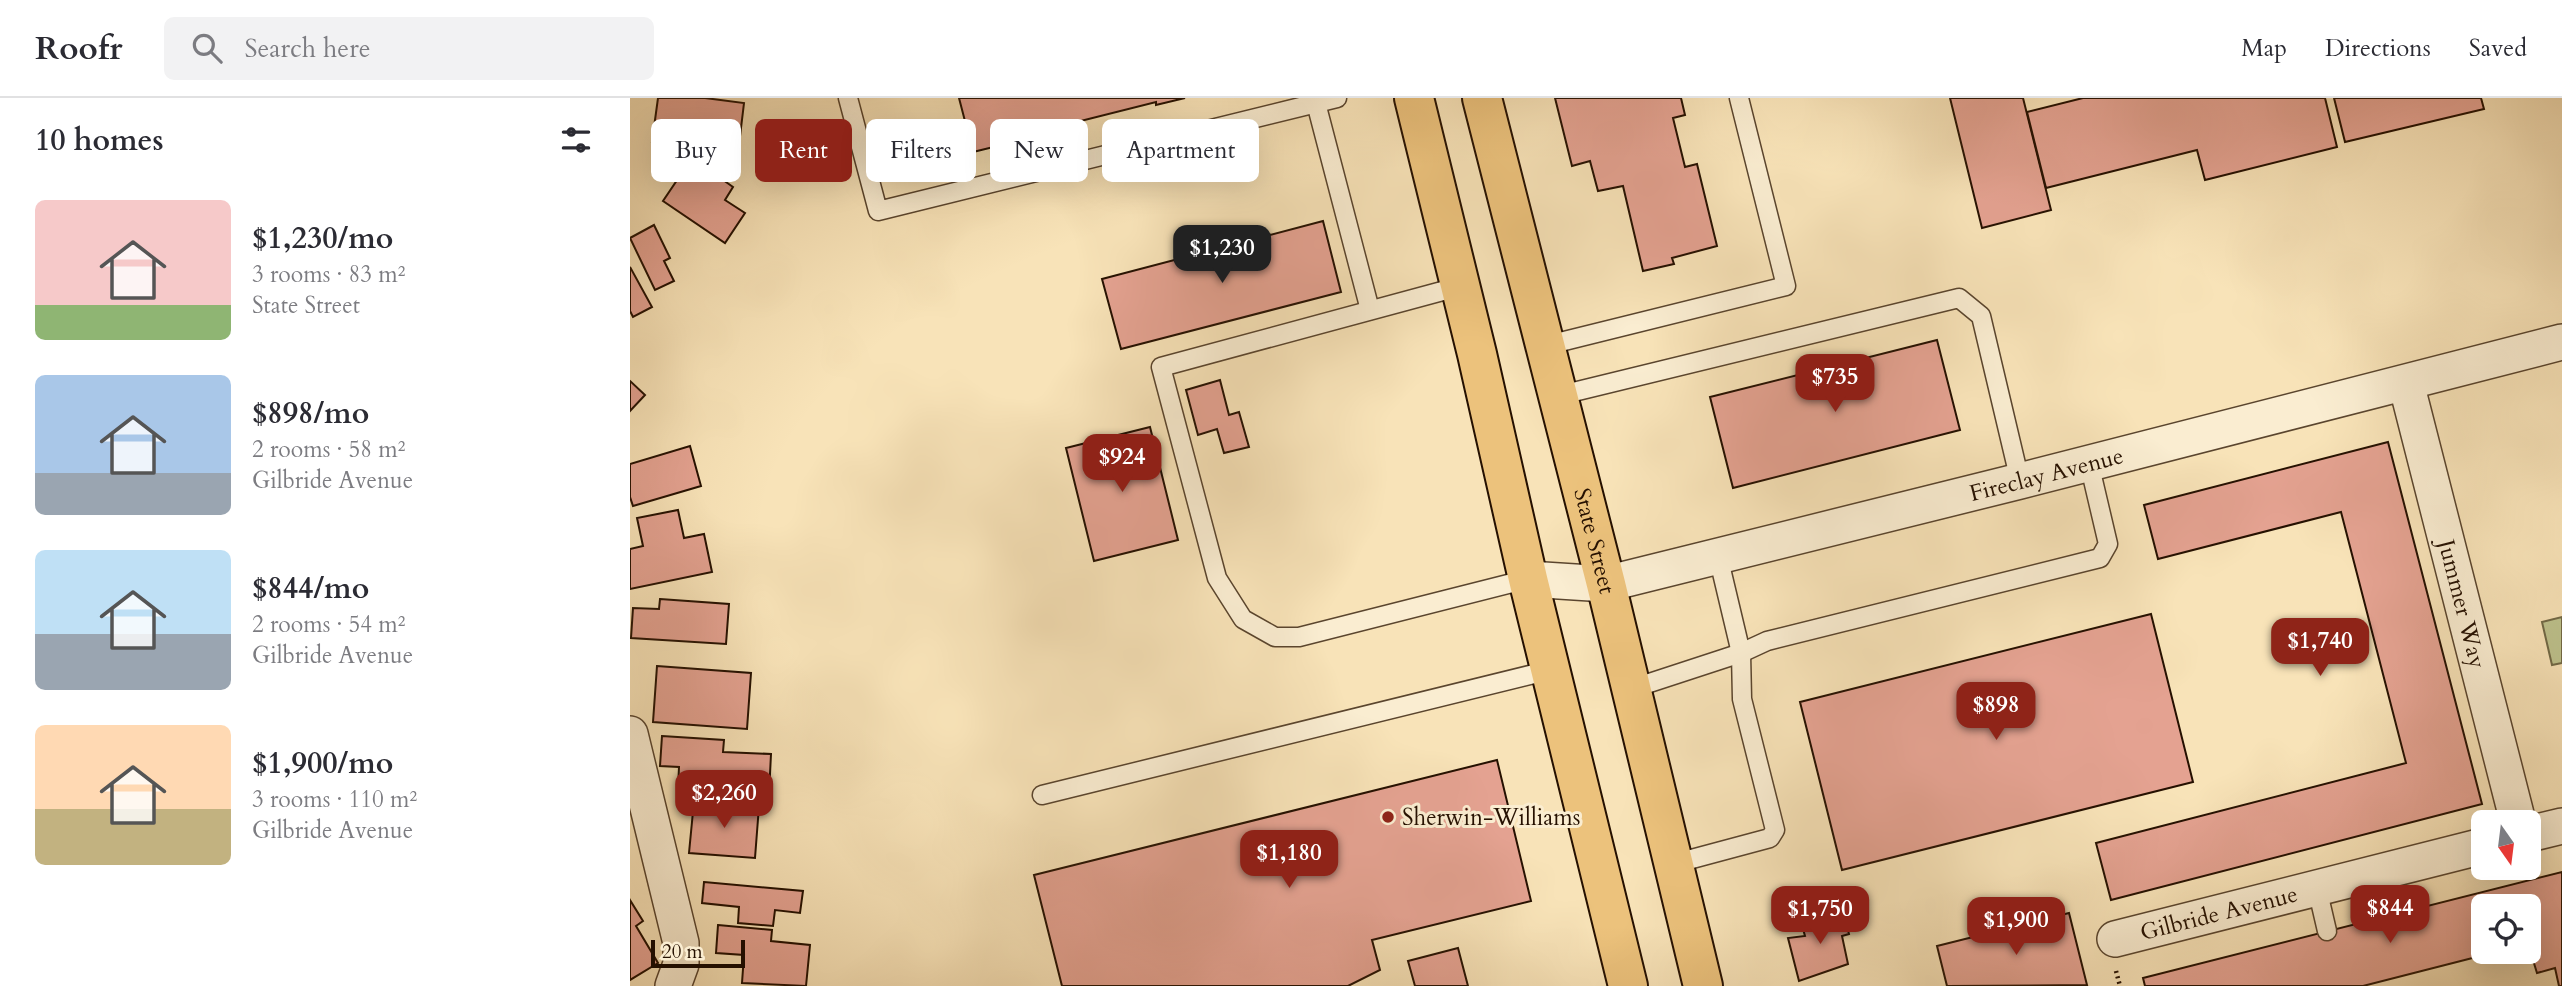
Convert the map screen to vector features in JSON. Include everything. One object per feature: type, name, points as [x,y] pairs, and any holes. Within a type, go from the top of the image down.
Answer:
[{"type":"main road","points":[[1413,98],[1461,286],[1528,579],[1628,986]]},
{"type":"main road","name":"State Street","points":[[1482,98],[1606,584],[1703,986]]},
{"type":"street","name":"Fireclay Avenue","points":[[1528,579],[1606,584],[2562,342]]},
{"type":"street","name":"Jummer Way","points":[[2406,383],[2515,810]]},
{"type":"street","points":[[631,741],[678,927],[681,943],[677,975]]},
{"type":"street","points":[[2541,831],[2562,826]]},
{"type":"street","name":"Gilbride Avenue","points":[[2115,939],[2471,849]]},
{"type":"lane","points":[[848,98],[878,211],[1294,103],[1316,103],[1337,98]]},
{"type":"lane","points":[[1544,346],[1786,286],[1739,98]]},
{"type":"lane","points":[[1316,103],[1370,310]]},
{"type":"lane","points":[[1461,286],[1161,367],[1217,578],[1243,619],[1275,637],[1300,637],[1528,579]]},
{"type":"lane","points":[[1557,396],[1959,298],[1981,316],[2020,481]]},
{"type":"lane","points":[[1631,689],[1741,653],[1767,641],[2100,558],[2108,544],[2090,463]]},
{"type":"lane","points":[[1673,864],[1770,838],[1775,830],[1742,699],[1741,653],[1718,556]]},
{"type":"lane","points":[[1042,795],[1550,670]]},
{"type":"lane","points":[[2317,888],[2327,931]]},
{"type":"green space","points":[[2562,617],[2562,663],[2552,665],[2542,622]]},
{"type":"building","points":[[658,98],[705,98],[744,103],[741,128],[741,119],[655,119]]},
{"type":"building","points":[[959,98],[1185,98],[1156,105],[1156,102],[1088,119],[990,119],[990,148],[976,151],[976,119],[964,119]]},
{"type":"building","points":[[1555,98],[1681,98],[1685,115],[1673,118],[1685,167],[1697,164],[1717,246],[1672,258],[1674,264],[1643,271],[1623,186],[1598,191],[1590,161],[1572,166]]},
{"type":"building","points":[[1950,98],[2023,98],[2051,210],[1982,228]]},
{"type":"building","points":[[2083,98],[2325,98],[2337,147],[2205,180],[2197,150],[2046,188],[2027,112]]},
{"type":"building","points":[[2334,98],[2481,98],[2484,109],[2345,142]]},
{"type":"building","points":[[676,182],[726,182],[733,187],[725,200],[745,213],[725,243],[663,201]]},
{"type":"building","points":[[1323,221],[1341,292],[1121,349],[1102,279]]},
{"type":"building","points":[[654,225],[670,258],[664,261],[674,281],[655,290],[630,238]]},
{"type":"building","points":[[630,267],[652,307],[633,317],[630,311]]},
{"type":"building","points":[[1937,340],[1960,430],[1733,488],[1710,397]]},
{"type":"building","points":[[1220,380],[1229,415],[1239,412],[1249,447],[1224,453],[1217,429],[1198,435],[1186,390]]},
{"type":"building","points":[[630,381],[645,395],[630,411]]},
{"type":"building","points":[[1150,427],[1178,540],[1094,561],[1066,448]]},
{"type":"building","points":[[2388,442],[2482,804],[2111,900],[2096,843],[2406,763],[2341,512],[2158,559],[2144,505]]},
{"type":"building","points":[[690,446],[701,486],[633,506],[630,497],[630,464]]},
{"type":"building","points":[[678,510],[684,538],[704,534],[712,572],[630,589],[630,549],[643,546],[637,518]]},
{"type":"building","points":[[660,599],[729,604],[726,644],[631,638],[633,608],[659,609]]},
{"type":"building","points":[[2151,614],[2193,782],[1842,870],[1800,702]]},
{"type":"building","points":[[657,666],[751,673],[747,729],[653,722]]},
{"type":"building","points":[[662,736],[724,740],[723,752],[771,754],[769,794],[678,789],[679,767],[660,766]]},
{"type":"building","name":"Sherwin-Williams","points":[[1497,760],[1531,901],[1372,940],[1380,970],[1348,986],[1062,986],[1034,875]]},
{"type":"building","points":[[694,801],[759,806],[755,858],[689,853]]},
{"type":"building","points":[[2562,872],[2562,986],[2559,986],[2555,968],[2537,973],[2534,964],[2541,964],[2541,894],[2475,894],[2530,880],[2541,880],[2541,877]]},
{"type":"building","points":[[704,882],[803,891],[800,913],[775,910],[773,926],[738,923],[739,907],[702,903]]},
{"type":"building","points":[[2471,895],[2471,958],[2363,986],[2145,986],[2143,978]]},
{"type":"building","points":[[630,900],[643,921],[636,926],[658,963],[630,980]]},
{"type":"building","points":[[1843,912],[1849,934],[1842,936],[1848,964],[1799,981],[1788,938],[1805,936],[1801,922]]},
{"type":"building","points":[[2069,913],[2087,985],[1947,986],[1937,946]]},
{"type":"building","points":[[718,925],[772,930],[771,941],[810,945],[806,986],[742,983],[744,955],[716,953]]},
{"type":"building","points":[[1458,948],[1468,986],[1415,986],[1408,961]]},
{"type":"place","name":"Sherwin-Williams","points":[[1388,817]]}]
